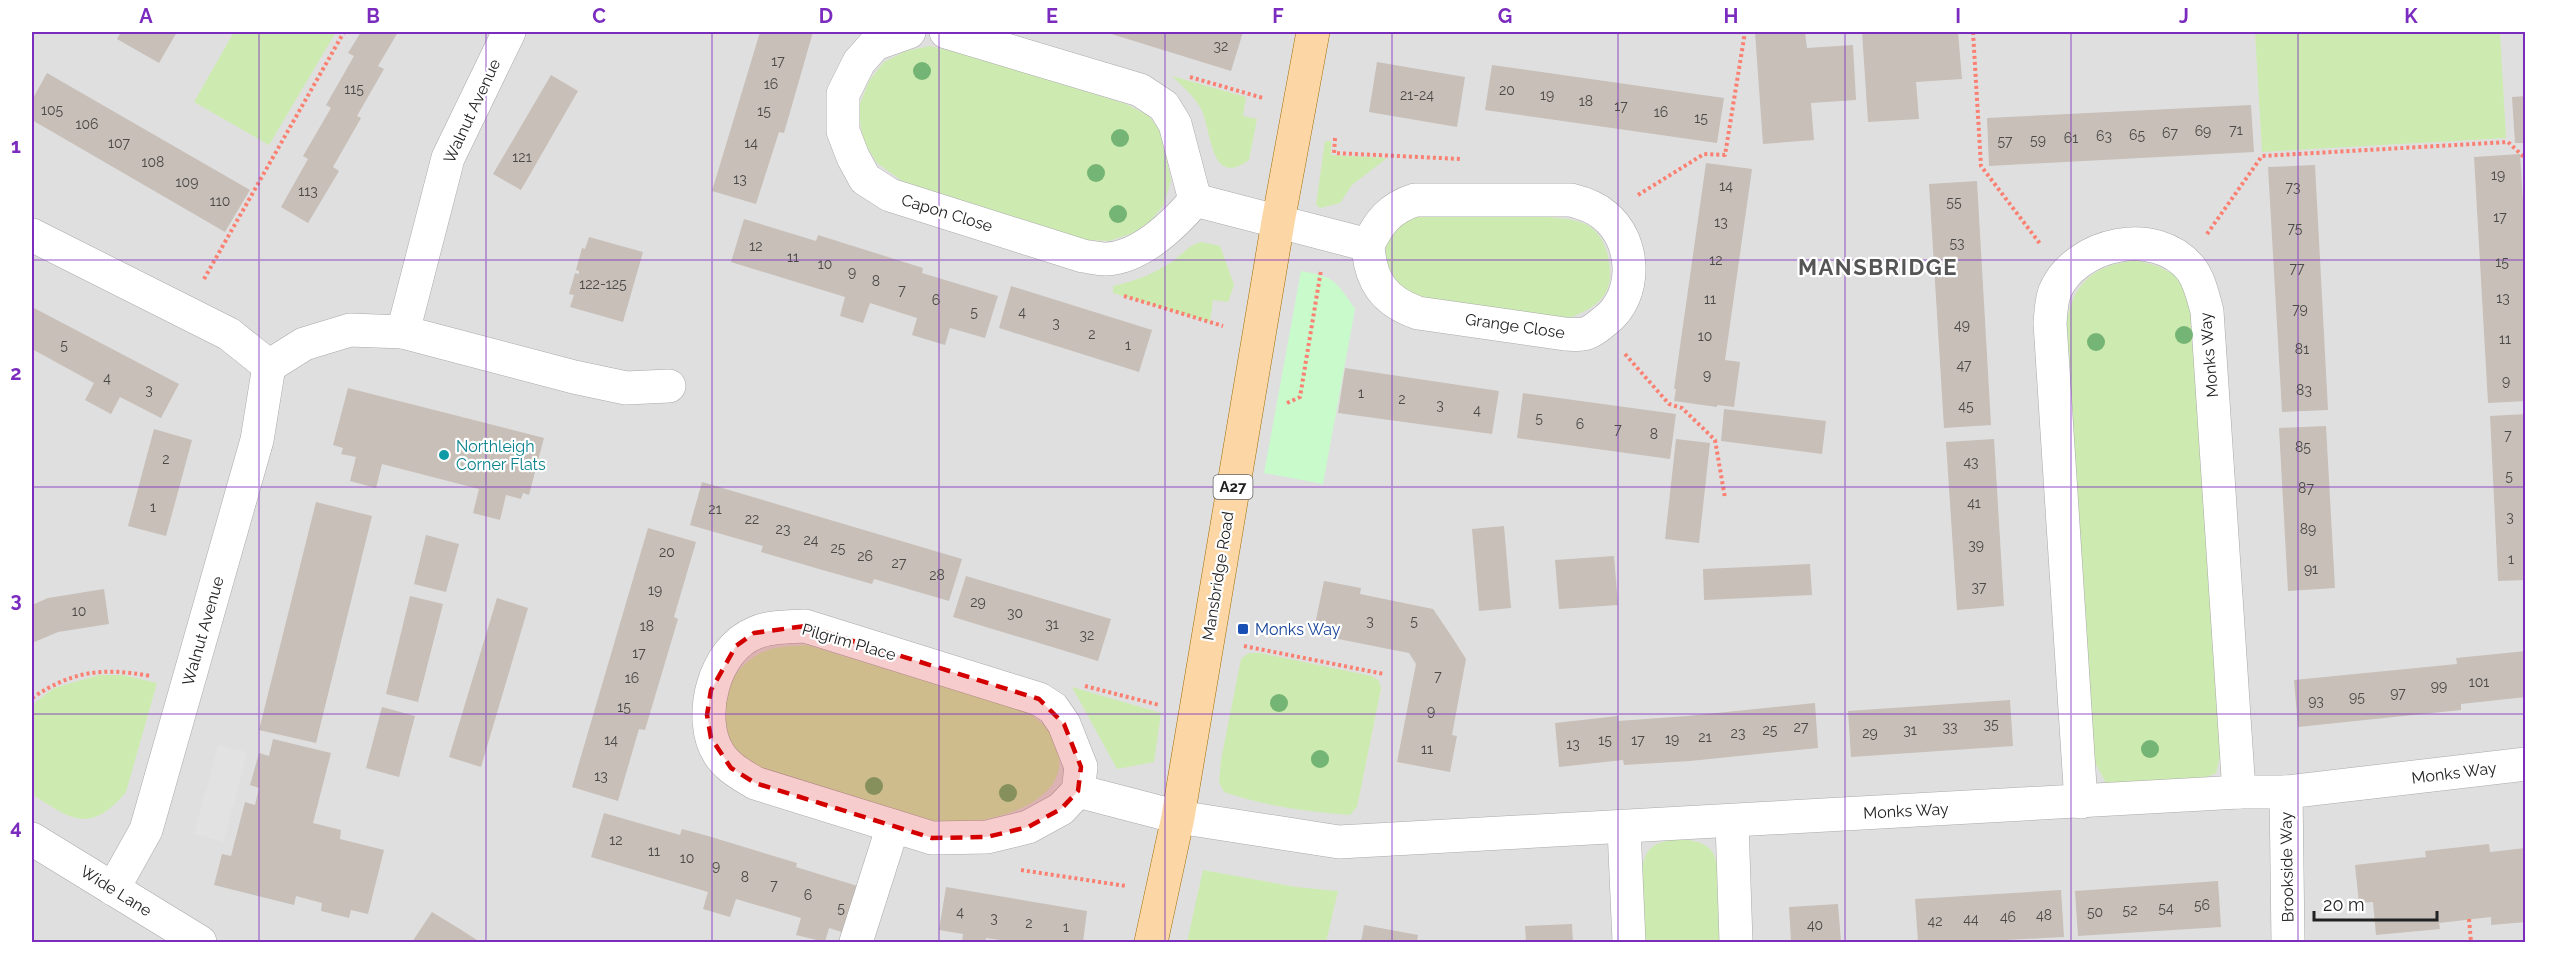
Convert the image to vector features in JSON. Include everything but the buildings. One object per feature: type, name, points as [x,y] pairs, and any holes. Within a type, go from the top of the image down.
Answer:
[{"type":"main road","name":"Mansbridge Road","points":[[1151,942],[1178,817],[1258,336],[1313,32]]},
{"type":"street","name":"Walnut Avenue","points":[[403,332],[448,158],[509,32]]},
{"type":"street","name":"Capon Close","points":[[909,32],[875,44],[859,62],[843,94],[843,131],[854,157],[865,179],[890,195],[1083,256],[1107,259],[1128,253],[1152,241],[1175,224],[1195,200]]},
{"type":"street","points":[[946,32],[1140,90],[1164,106],[1175,124],[1195,200],[1368,245]]},
{"type":"street","name":"Grange Close","points":[[1415,200],[1571,200],[1584,203],[1603,214],[1622,237],[1628,254],[1627,293],[1615,313],[1585,334],[1564,334],[1418,313],[1401,307],[1390,299],[1372,274],[1368,245],[1385,215],[1398,205],[1415,200]]},
{"type":"street","points":[[32,235],[229,334],[269,366],[304,344],[350,330],[403,332],[626,388],[669,386]]},
{"type":"street","name":"Monks Way","points":[[2081,802],[2050,323],[2055,291],[2066,277],[2094,253],[2126,243],[2159,247],[2177,255],[2201,286],[2207,311],[2239,792]]},
{"type":"street","name":"Walnut Avenue","points":[[113,889],[146,830],[257,440],[269,366]]},
{"type":"street","name":"Pilgrim Place","points":[[781,627],[805,627],[1039,699],[1053,708],[1069,734],[1081,766],[1078,791],[1061,809],[1028,827],[987,837],[932,838],[754,783],[731,768],[719,754],[711,738],[707,715],[711,690],[722,664],[736,646],[754,633],[781,627]]},
{"type":"street","name":"Monks Way","points":[[1178,817],[1339,842],[1624,828],[2239,792],[2286,792],[2526,764]]},
{"type":"street","points":[[1078,791],[1178,817]]},
{"type":"street","name":"Brookside Way","points":[[2286,792],[2288,942]]},
{"type":"street","points":[[1731,822],[1736,942]]},
{"type":"street","points":[[856,942],[893,826]]},
{"type":"street","points":[[1624,828],[1629,942]]},
{"type":"street","name":"Wide Lane","points":[[32,839],[197,942]]},
{"type":"path","points":[[185,311],[344,32]]},
{"type":"path","points":[[1603,214],[1704,154],[1725,155],[1745,32]]},
{"type":"path","points":[[1973,32],[1981,166],[2066,277]]},
{"type":"path","points":[[1294,135],[1335,136],[1334,153],[1471,160]]},
{"type":"path","points":[[2186,264],[2262,156],[2508,142],[2526,159]]},
{"type":"path","points":[[1243,424],[1300,397],[1326,235]]},
{"type":"path","points":[[1113,293],[1258,336]]},
{"type":"path","points":[[1599,326],[1669,404],[1682,408],[1715,440],[1725,498]]},
{"type":"path","points":[[1208,639],[1384,674]]},
{"type":"path","points":[[32,698],[53,684],[74,676],[99,671],[156,677]]},
{"type":"path","points":[[1077,684],[1195,714]]},
{"type":"path","points":[[1015,869],[1163,891]]},
{"type":"path","points":[[2469,919],[2471,942]]},
{"type":"highlighted area","points":[[805,626],[1039,699],[1064,724],[1081,767],[1078,791],[1061,809],[1028,827],[987,837],[932,838],[755,783],[731,768],[711,738],[707,715],[711,690],[736,646],[754,633]]},
{"type":"shaded area","points":[[32,32],[2525,32],[2525,942],[32,942]]},
{"type":"shaded area","points":[[218,745],[247,752],[224,842],[194,834]]},
{"type":"green space","points":[[234,32],[336,32],[269,145],[194,102]]},
{"type":"green space","points":[[2255,32],[2500,32],[2506,138],[2262,152]]},
{"type":"green space","points":[[930,46],[964,54],[1126,104],[1149,116],[1161,132],[1171,180],[1164,205],[1150,221],[1133,233],[1109,241],[1085,240],[902,181],[877,163],[863,140],[858,109],[869,81],[884,62],[906,51]]},
{"type":"green space","points":[[1172,76],[1246,97],[1243,116],[1257,119],[1249,160],[1236,167],[1226,167],[1219,162],[1200,107]]},
{"type":"green space","points":[[1325,141],[1331,141],[1331,155],[1387,158],[1352,185],[1340,203],[1320,208],[1316,205]]},
{"type":"green space","points":[[1549,217],[1589,226],[1599,236],[1608,254],[1610,275],[1607,291],[1591,308],[1569,318],[1418,297],[1400,286],[1392,276],[1386,257],[1388,238],[1392,230],[1409,218]]},
{"type":"green space","points":[[1201,242],[1220,246],[1234,285],[1228,302],[1213,300],[1210,322],[1113,293],[1113,286],[1152,273]]},
{"type":"green space","points":[[2136,260],[2157,266],[2177,276],[2189,294],[2197,382],[2220,757],[2216,773],[2198,781],[2106,783],[2092,757],[2065,331],[2072,301],[2086,280],[2106,267]]},
{"type":"green space","points":[[1301,271],[1321,275],[1333,281],[1355,309],[1323,484],[1264,473]]},
{"type":"green space","points":[[807,645],[1030,713],[1049,732],[1059,756],[1057,775],[1046,791],[1029,804],[1008,813],[984,820],[941,823],[841,797],[780,777],[747,762],[738,753],[726,730],[723,713],[728,688],[736,673],[763,652],[775,648]]},
{"type":"green space","points":[[1249,653],[1260,653],[1372,676],[1379,681],[1381,689],[1357,807],[1350,815],[1286,808],[1224,792],[1219,782],[1221,760],[1241,659]]},
{"type":"green space","points":[[99,675],[123,675],[157,683],[126,792],[101,814],[90,818],[80,818],[69,816],[32,794],[32,705],[54,688]]},
{"type":"green space","points":[[1072,687],[1161,713],[1154,762],[1117,769]]},
{"type":"green space","points":[[1684,839],[1707,847],[1713,853],[1716,861],[1721,942],[1645,942],[1641,881],[1645,858],[1649,850],[1657,844]]},
{"type":"green space","points":[[1203,870],[1296,887],[1338,891],[1326,942],[1187,942]]},
{"type":"place","name":"Northleigh Corner Flats","points":[[444,455]]},
{"type":"place","name":"Monks Way","points":[[1243,629]]},
{"type":"district","name":"MANSBRIDGE","points":[[1878,267]]}]
